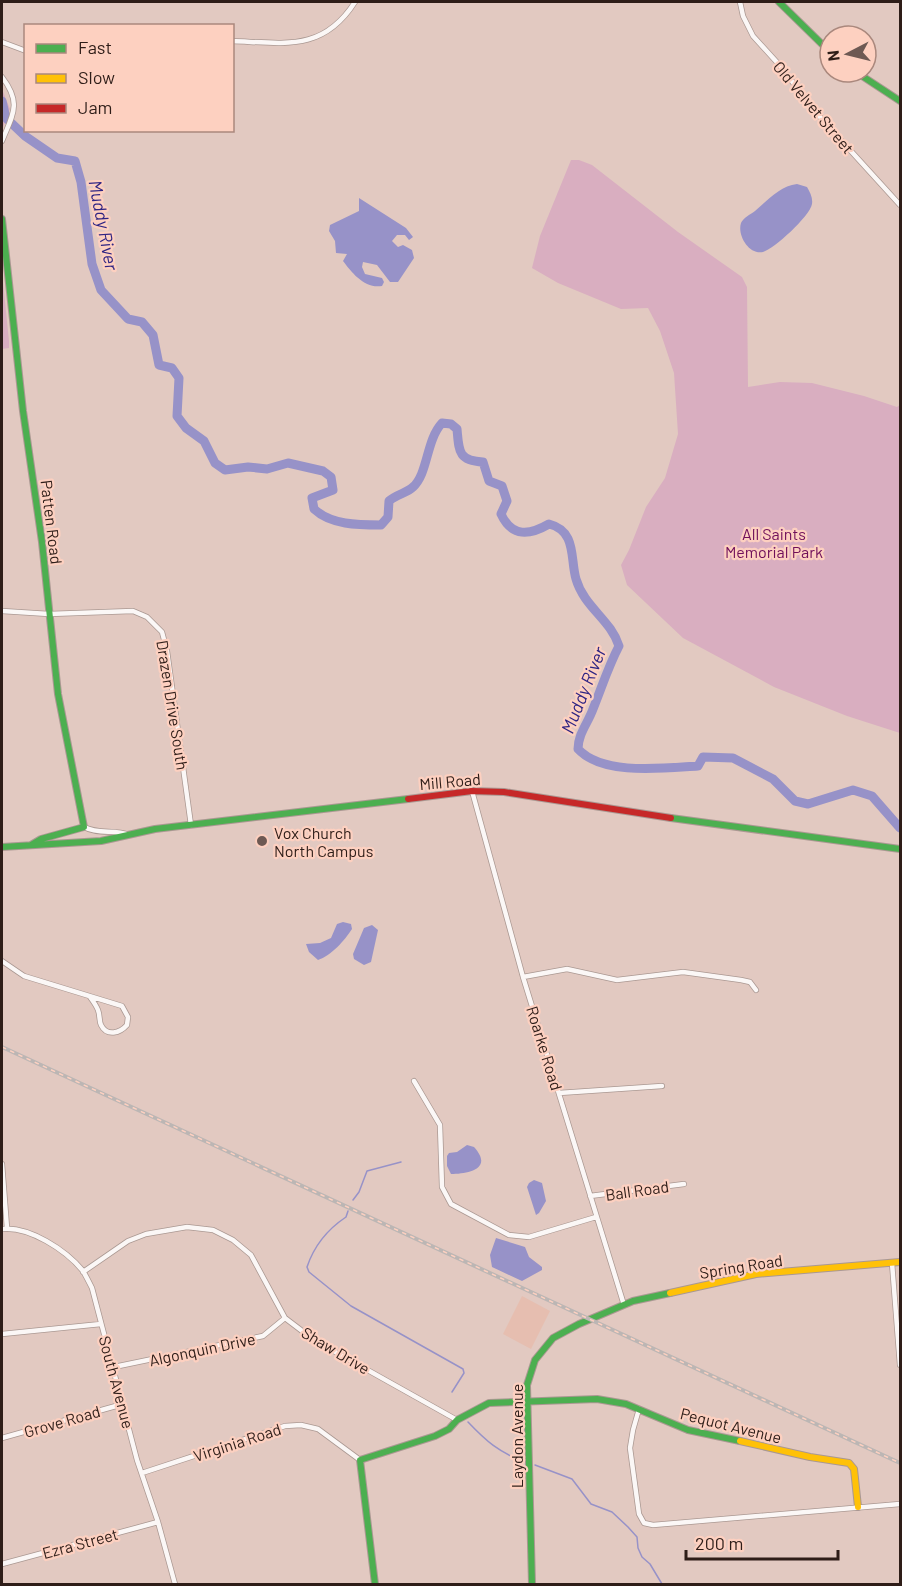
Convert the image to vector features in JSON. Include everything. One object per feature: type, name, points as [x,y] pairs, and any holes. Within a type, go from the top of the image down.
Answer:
[{"type":"street","points":[[234,41],[289,42],[317,37],[333,28],[355,2]]},
{"type":"street","name":"Old Velvet Street","points":[[740,2],[743,16],[753,36],[783,69],[810,106],[900,205]]},
{"type":"street","points":[[779,2],[818,40]]},
{"type":"street","points":[[2,42],[24,50]]},
{"type":"street","points":[[2,77],[10,88],[16,105],[2,141]]},
{"type":"street","points":[[874,84],[900,101]]},
{"type":"street","name":"Patten Road","points":[[2,219],[23,411],[42,542],[62,719],[84,827]]},
{"type":"street","name":"Drazen Drive South","points":[[2,611],[49,614],[133,611],[147,617],[162,632],[172,683],[191,825]]},
{"type":"street","name":"Mill Road","points":[[2,847],[101,841],[155,829],[472,791],[504,792],[745,829],[900,849]]},
{"type":"street","name":"Roarke Road","points":[[472,791],[523,977],[624,1305]]},
{"type":"street","points":[[31,845],[38,839],[69,834],[84,827],[97,832],[121,832],[129,835]]},
{"type":"street","points":[[2,961],[24,976],[122,1006],[128,1017],[127,1025],[117,1033],[104,1029],[97,1007],[90,997]]},
{"type":"street","points":[[523,977],[567,969],[617,980],[683,972],[750,982],[756,990]]},
{"type":"street","points":[[414,1081],[440,1125],[442,1187],[451,1204],[509,1235],[529,1237],[596,1217]]},
{"type":"street","points":[[559,1094],[662,1086]]},
{"type":"street","points":[[2,1164],[4,1228]]},
{"type":"street","name":"Ball Road","points":[[590,1196],[684,1184]]},
{"type":"street","name":"Shaw Drive","points":[[83,1272],[128,1242],[146,1234],[187,1227],[213,1230],[233,1240],[251,1255],[285,1318],[314,1340],[457,1420]]},
{"type":"street","name":"South Avenue","points":[[4,1228],[37,1236],[58,1247],[83,1272],[92,1288],[142,1473],[175,1584]]},
{"type":"street","name":"Spring Road","points":[[590,1319],[643,1299],[756,1274],[900,1262]]},
{"type":"street","points":[[892,1263],[900,1365]]},
{"type":"street","name":"Algonquin Drive","points":[[114,1367],[263,1336],[285,1318]]},
{"type":"street","name":"Laydon Avenue","points":[[532,1584],[527,1402],[529,1376],[542,1349],[559,1334],[590,1319]]},
{"type":"street","points":[[2,1334],[101,1324]]},
{"type":"street","name":"Pequot Avenue","points":[[360,1460],[435,1436],[449,1429],[457,1420],[489,1404],[609,1400],[687,1430],[810,1457],[849,1463],[854,1466],[858,1508]]},
{"type":"street","name":"Grove Road","points":[[2,1438],[123,1404]]},
{"type":"street","points":[[639,1410],[630,1448],[639,1514],[644,1523],[653,1525],[900,1504]]},
{"type":"street","name":"Virginia Road","points":[[142,1473],[285,1426],[301,1425],[318,1429],[360,1460]]},
{"type":"street","points":[[360,1460],[375,1584]]},
{"type":"street","name":"Ezra Street","points":[[2,1564],[158,1522]]},
{"type":"shaded area","points":[[797,184],[807,187],[812,197],[810,209],[799,224],[775,245],[763,252],[753,250],[745,243],[741,233],[742,221],[780,191]]},
{"type":"shaded area","points":[[359,198],[406,228],[413,237],[409,240],[405,235],[397,235],[392,241],[398,247],[403,245],[412,250],[414,258],[398,282],[390,282],[377,265],[363,262],[362,267],[365,274],[382,278],[384,282],[382,286],[365,283],[343,261],[347,254],[336,253],[335,241],[329,231],[330,225],[359,211]]},
{"type":"shaded area","points":[[343,922],[351,924],[352,929],[337,947],[318,960],[309,952],[306,944],[320,943],[331,938],[337,924]]},
{"type":"shaded area","points":[[372,925],[378,930],[371,962],[364,965],[354,959],[353,954],[364,928]]},
{"type":"shaded area","points":[[467,1145],[474,1147],[479,1154],[480,1165],[465,1173],[451,1174],[447,1166],[447,1156]]},
{"type":"shaded area","points":[[534,1180],[542,1183],[546,1201],[536,1215],[527,1187]]},
{"type":"shaded area","points":[[496,1238],[525,1247],[529,1257],[542,1267],[542,1270],[522,1281],[492,1267],[490,1255]]},
{"type":"shaded area","points":[[522,1296],[550,1311],[531,1349],[503,1334]]},
{"type":"green space","points":[[2,89],[10,109],[2,130]]},
{"type":"green space","name":"All Saints Memorial Park","points":[[571,160],[579,160],[592,165],[678,232],[742,277],[747,287],[748,387],[780,382],[812,383],[897,407],[900,405],[900,733],[847,716],[774,687],[683,638],[627,585],[621,565],[646,507],[665,478],[678,434],[674,373],[660,331],[648,308],[621,309],[558,283],[532,268],[540,236]]},
{"type":"green space","points":[[2,272],[9,348],[2,349]]},
{"type":"waterway","name":"Muddy River","points":[[2,101],[6,118],[25,136],[57,158],[75,161],[81,182],[92,264],[101,290],[128,319],[142,322],[153,335],[159,365],[172,368],[179,378],[177,416],[186,428],[204,441],[215,463],[225,470],[248,467],[267,469],[288,463],[323,471],[331,477],[333,490],[312,498],[314,509],[337,521],[381,525],[388,517],[389,501],[411,489],[418,481],[437,430],[442,423],[451,424],[457,429],[458,443],[464,457],[483,462],[489,481],[502,486],[507,501],[501,514],[510,527],[516,531],[528,532],[549,524],[564,533],[571,547],[574,571],[580,589],[610,628],[619,646],[581,733],[578,749],[589,758],[603,763],[618,767],[652,769],[698,766],[703,757],[733,758],[773,779],[795,801],[808,804],[853,790],[872,796],[900,828]]},
{"type":"waterway","points":[[353,1200],[359,1192],[367,1171],[401,1162]]},
{"type":"waterway","points":[[348,1211],[346,1217],[333,1227],[318,1245],[307,1267],[309,1272],[351,1306],[463,1369],[464,1373],[452,1392]]},
{"type":"waterway","points":[[468,1422],[493,1445],[523,1462]]},
{"type":"waterway","points":[[535,1465],[572,1479],[591,1504],[612,1512],[637,1537],[642,1557],[650,1564],[662,1584]]},
{"type":"railway","points":[[2,1047],[900,1463]]},
{"type":"traffic: fast","points":[[779,2],[818,40]]},
{"type":"traffic: fast","points":[[874,84],[900,101]]},
{"type":"traffic: fast","points":[[2,219],[23,411],[42,542],[58,694],[84,827],[41,839],[31,845]]},
{"type":"traffic: fast","points":[[2,847],[101,841],[155,829],[408,799]]},
{"type":"traffic: fast","points":[[671,818],[900,849]]},
{"type":"traffic: fast","points":[[532,1584],[527,1385],[535,1360],[553,1338],[579,1324],[633,1301],[670,1293]]},
{"type":"traffic: fast","points":[[375,1584],[360,1460],[435,1436],[449,1429],[457,1420],[489,1403],[597,1399],[626,1404],[688,1430],[740,1441]]},
{"type":"traffic: slow","points":[[670,1293],[756,1274],[900,1262]]},
{"type":"traffic: slow","points":[[740,1441],[810,1457],[849,1463],[854,1469],[858,1507]]},
{"type":"traffic: jam","points":[[408,799],[472,791],[504,792],[671,818]]},
{"type":"place","name":"Vox Church North Campus","points":[[262,841]]}]
